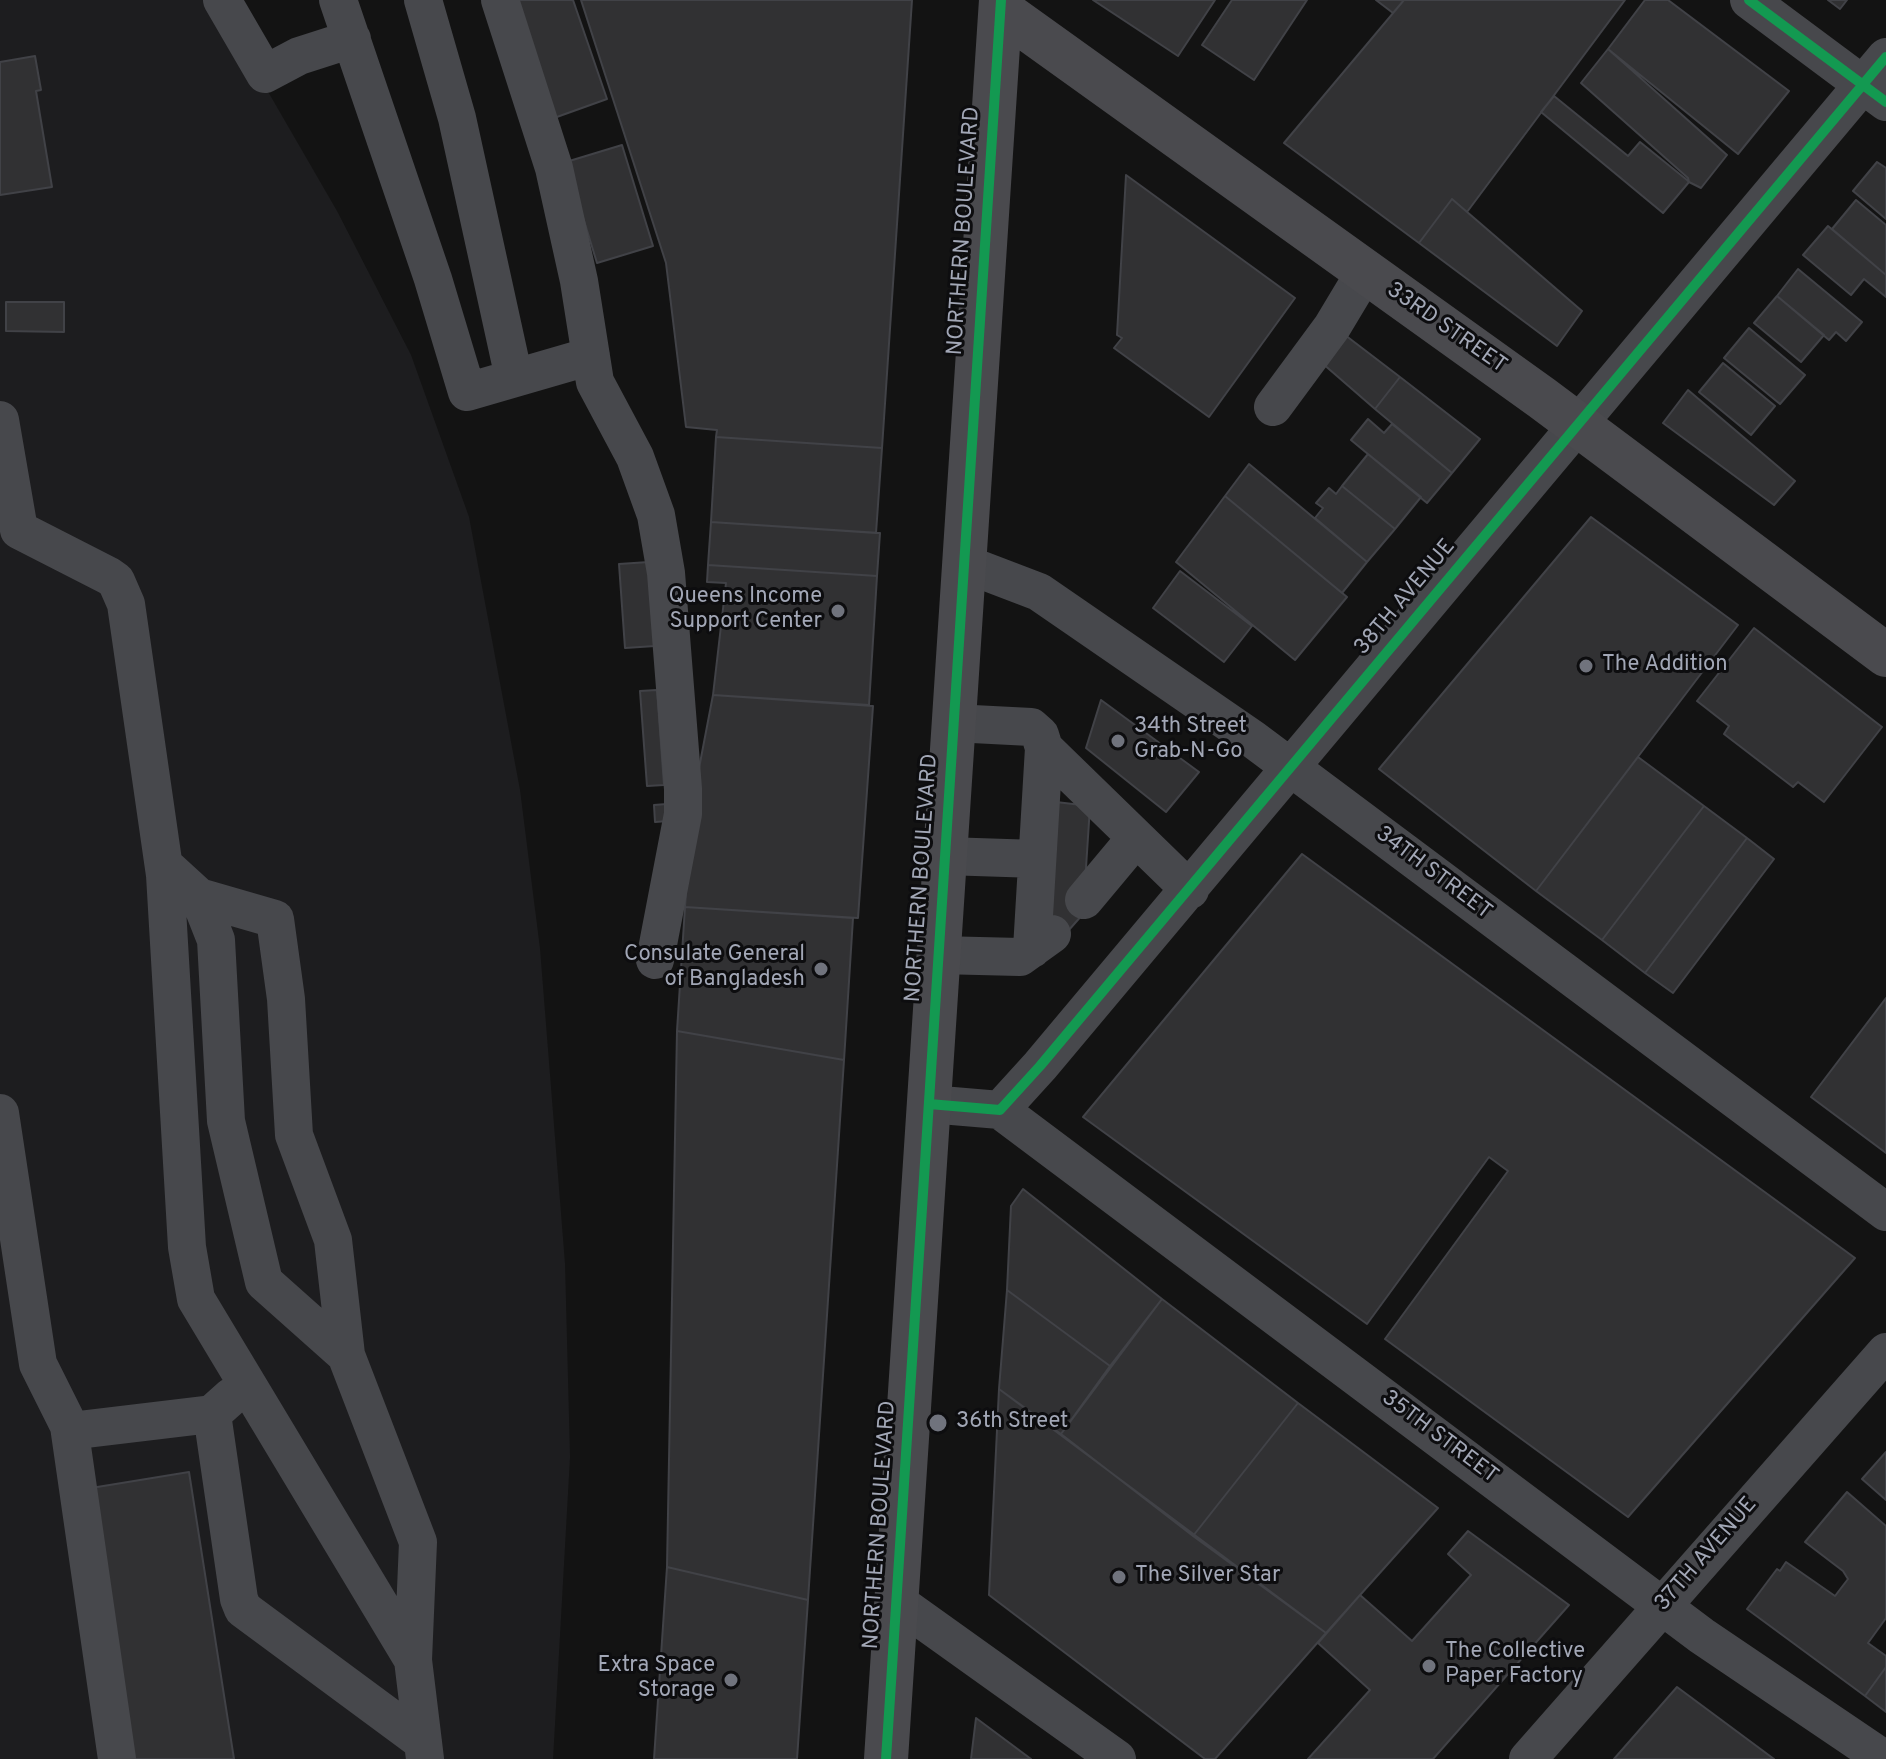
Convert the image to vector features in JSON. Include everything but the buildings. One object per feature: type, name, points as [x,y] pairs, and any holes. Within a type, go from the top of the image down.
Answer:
[{"type":"main road","name":"33RD STREET","points":[[1001,5],[1577,424],[1886,655]]},
{"type":"main road","name":"NORTHERN BOULEVARD","points":[[886,1759],[1001,5]]},
{"type":"street","points":[[222,0],[265,74],[299,56],[352,39]]},
{"type":"street","points":[[338,0],[433,279],[467,392],[591,356]]},
{"type":"street","points":[[423,0],[457,118],[514,378]]},
{"type":"street","points":[[500,0],[554,168],[579,281],[595,382],[635,457],[648,489],[662,544],[683,814],[655,960]]},
{"type":"street","points":[[1749,0],[1878,81]]},
{"type":"street","name":"38TH AVENUE","points":[[1000,1110],[1190,890],[1577,424],[1878,81]]},
{"type":"street","points":[[1273,407],[1332,327],[1365,272]]},
{"type":"street","points":[[0,420],[9,539],[109,576],[116,581],[123,595],[164,865],[187,1247],[196,1299],[413,1660]]},
{"type":"street","name":"34TH STREET","points":[[963,563],[1039,592],[1290,767],[1886,1212]]},
{"type":"street","points":[[938,955],[1020,957],[1045,940],[1037,859],[1044,748],[1040,735],[1031,727],[953,723]]},
{"type":"street","points":[[1044,748],[1190,890]]},
{"type":"street","points":[[1084,900],[1135,839]]},
{"type":"street","points":[[945,856],[1037,859]]},
{"type":"street","points":[[164,865],[199,897],[216,940],[226,1121],[264,1282],[346,1355]]},
{"type":"street","points":[[199,897],[275,919],[286,999],[294,1135],[333,1240],[346,1355],[418,1542],[413,1660],[424,1750]]},
{"type":"street","points":[[929,1104],[1000,1110]]},
{"type":"street","name":"35TH STREET","points":[[1000,1110],[1702,1636],[1867,1754]]},
{"type":"street","points":[[0,1113],[38,1364],[70,1431],[117,1759]]},
{"type":"street","name":"37TH AVENUE","points":[[1528,1759],[1886,1352]]},
{"type":"street","points":[[70,1431],[212,1414],[247,1383]]},
{"type":"street","points":[[212,1414],[243,1609],[424,1750]]},
{"type":"street","points":[[896,1601],[1117,1759]]},
{"type":"shaded area","points":[[0,0],[215,0],[337,211],[411,355],[469,517],[520,790],[540,949],[565,1264],[570,1457],[553,1759],[0,1759]]},
{"type":"cycle path","points":[[886,1759],[1001,0]]},
{"type":"cycle path","points":[[1749,0],[1886,102]]},
{"type":"cycle path","points":[[929,1104],[1000,1110],[1886,57]]},
{"type":"place","name":"Queens Income Support Center","points":[[838,611]]},
{"type":"place","name":"The Addition","points":[[1586,666]]},
{"type":"place","name":"34th Street Grab-N-Go","points":[[1118,741]]},
{"type":"place","name":"Consulate General of Bangladesh","points":[[821,969]]},
{"type":"place","name":"36th Street","points":[[938,1423]]},
{"type":"place","name":"The Silver Star","points":[[1119,1577]]},
{"type":"place","name":"The Collective Paper Factory","points":[[1429,1666]]},
{"type":"place","name":"Extra Space Storage","points":[[731,1680]]}]
